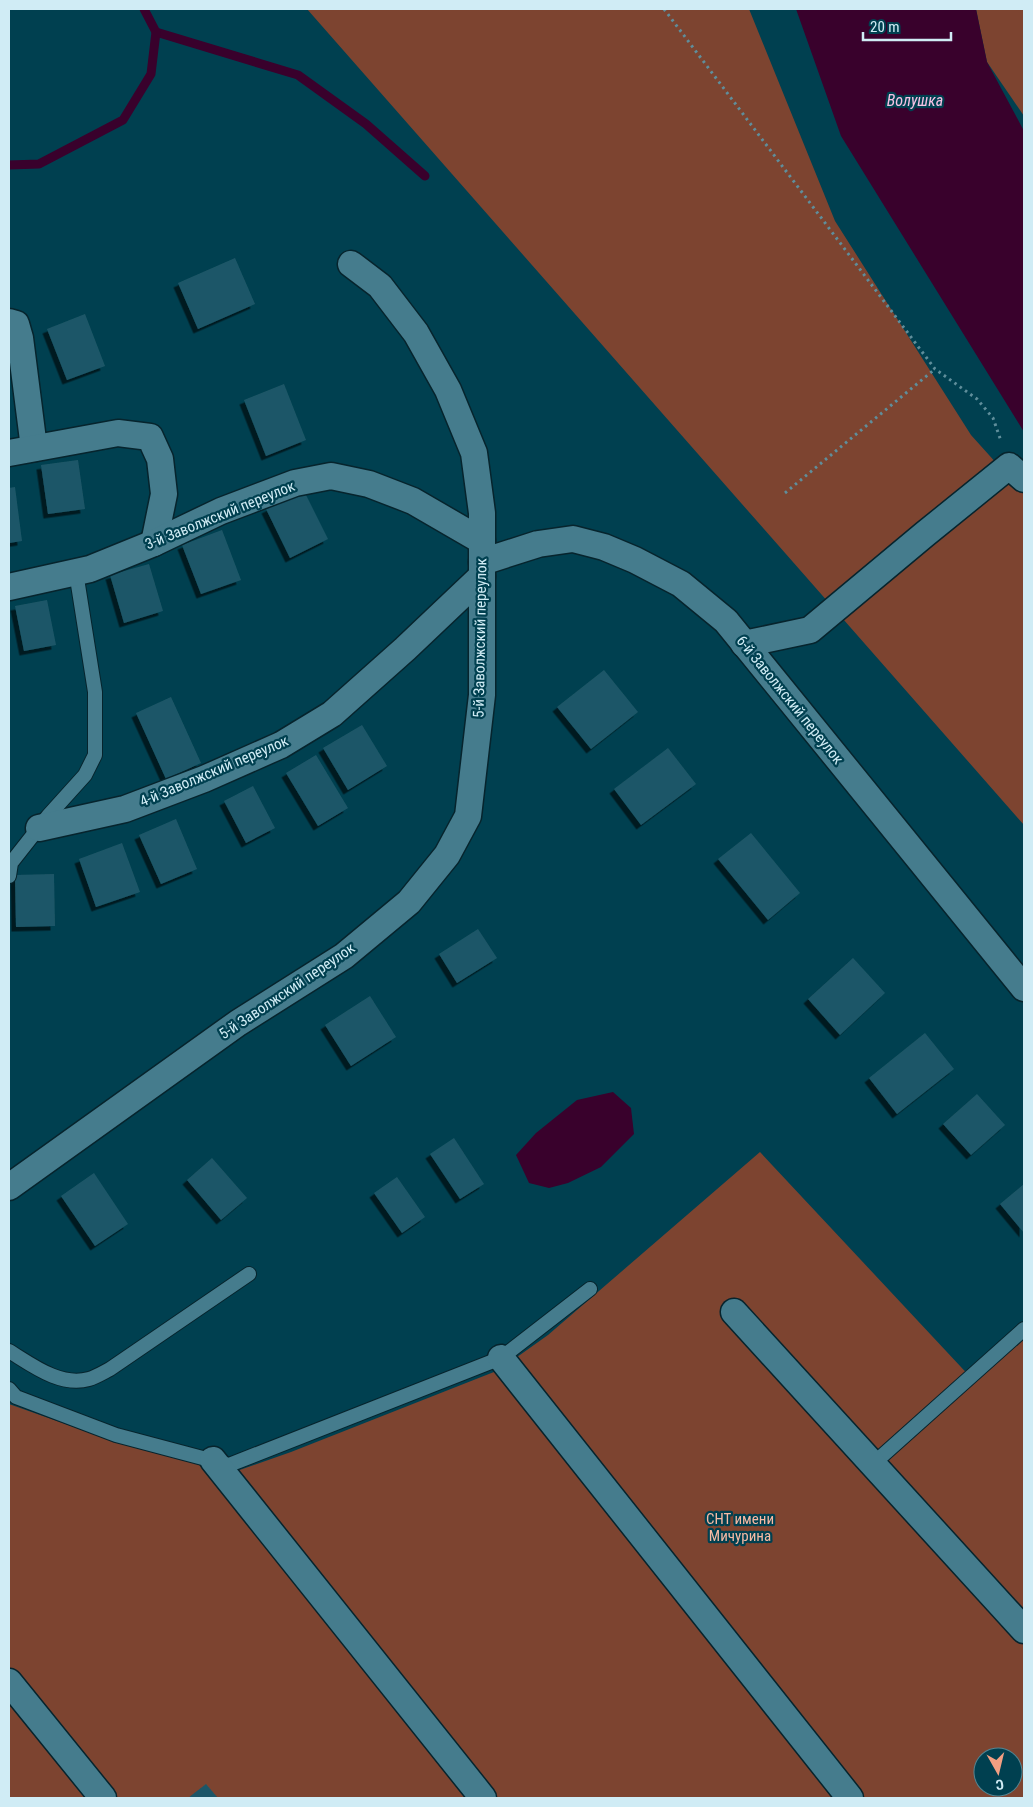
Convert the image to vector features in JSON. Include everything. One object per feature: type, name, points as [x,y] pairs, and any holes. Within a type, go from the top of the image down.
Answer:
[{"type":"street","name":"5-й Заволжский переулок","points":[[9,1188],[238,1023],[344,956],[409,902],[447,855],[468,816],[482,695],[482,513],[474,452],[448,390],[416,333],[380,286],[350,264]]},
{"type":"street","points":[[9,322],[16,324],[20,338],[34,448]]},
{"type":"street","points":[[9,453],[118,433],[150,437],[160,459],[164,494],[154,542]]},
{"type":"street","points":[[744,644],[810,630],[925,534],[1017,472]]},
{"type":"street","name":"3-й Заволжский переулок","points":[[9,587],[90,569],[221,511],[286,487],[330,476],[369,484],[413,501],[482,560]]},
{"type":"street","name":"6-й Заволжский переулок","points":[[482,560],[538,544],[573,539],[604,547],[636,560],[681,584],[726,621],[1024,988]]},
{"type":"street","name":"4-й Заволжский переулок","points":[[39,828],[125,808],[204,779],[281,744],[332,714],[405,649],[482,560]]},
{"type":"street","points":[[734,1312],[1024,1630]]},
{"type":"street","points":[[501,1358],[850,1798]]},
{"type":"street","points":[[213,1460],[483,1798]]},
{"type":"street","points":[[9,1682],[103,1798]]},
{"type":"lane","points":[[9,876],[11,863],[85,775],[95,755],[95,692],[76,572]]},
{"type":"lane","points":[[9,1351],[47,1374],[71,1381],[90,1379],[110,1369],[249,1274]]},
{"type":"lane","points":[[9,1389],[16,1397],[116,1435],[229,1465],[501,1358],[590,1289]]},
{"type":"lane","points":[[873,1464],[1024,1329]]},
{"type":"path","points":[[664,9],[935,369],[977,399],[993,418],[1017,472]]},
{"type":"path","points":[[785,494],[935,369]]},
{"type":"green space","points":[[307,9],[749,9],[835,221],[971,435],[1024,494],[1024,825]]},
{"type":"green space","points":[[976,9],[1024,9],[1024,116],[987,62]]},
{"type":"green space","name":"СНТ имени Мичурина","points":[[760,1152],[975,1382],[1024,1338],[1024,1798],[9,1798],[9,1404],[119,1443],[231,1473],[291,1452],[499,1370],[548,1335]]},
{"type":"water","name":"Волушка","points":[[796,9],[976,9],[987,62],[1024,131],[1024,432],[841,136]]},
{"type":"water","points":[[613,1092],[631,1108],[634,1134],[601,1167],[568,1183],[549,1188],[529,1183],[516,1155],[536,1133],[577,1100]]},
{"type":"building","points":[[235,258],[255,304],[198,329],[178,283]]},
{"type":"building","points":[[85,314],[105,366],[67,380],[47,329]]},
{"type":"building","points":[[284,384],[306,440],[266,456],[244,400]]},
{"type":"building","points":[[78,460],[85,509],[48,514],[41,465]]},
{"type":"building","points":[[15,487],[22,541],[9,543],[9,488]]},
{"type":"building","points":[[304,491],[328,539],[290,558],[266,509]]},
{"type":"building","points":[[222,530],[241,580],[201,594],[182,545]]},
{"type":"building","points":[[149,564],[163,611],[124,623],[110,575]]},
{"type":"building","points":[[47,600],[56,645],[24,651],[15,606]]},
{"type":"building","points":[[604,670],[638,712],[591,749],[557,707]]},
{"type":"building","points":[[171,697],[201,763],[166,779],[136,713]]},
{"type":"building","points":[[362,725],[387,766],[348,790],[323,748]]},
{"type":"building","points":[[668,748],[696,784],[641,825],[614,789]]},
{"type":"building","points":[[316,755],[348,808],[318,826],[286,773]]},
{"type":"building","points":[[253,786],[275,828],[246,843],[224,801]]},
{"type":"building","points":[[176,819],[197,869],[161,884],[139,835]]},
{"type":"building","points":[[751,833],[800,893],[768,920],[718,859]]},
{"type":"building","points":[[122,843],[140,892],[96,907],[79,859]]},
{"type":"building","points":[[54,874],[55,926],[16,927],[15,875]]},
{"type":"building","points":[[478,929],[497,958],[457,983],[439,954]]},
{"type":"building","points":[[853,958],[885,993],[840,1035],[808,999]]},
{"type":"building","points":[[370,996],[396,1037],[351,1066],[325,1025]]},
{"type":"building","points":[[925,1033],[954,1069],[897,1114],[869,1078]]},
{"type":"building","points":[[977,1094],[1005,1125],[971,1155],[943,1124]]},
{"type":"building","points":[[454,1138],[484,1184],[460,1199],[430,1154]]},
{"type":"building","points":[[212,1158],[247,1198],[221,1220],[187,1180]]},
{"type":"building","points":[[94,1173],[128,1224],[95,1246],[61,1196]]},
{"type":"building","points":[[397,1177],[425,1217],[402,1233],[374,1193]]},
{"type":"building","points":[[1024,1184],[1024,1233],[1000,1204]]},
{"type":"building","points":[[206,1784],[218,1798],[188,1798]]},
{"type":"waterway","points":[[9,165],[39,164],[123,120],[151,74],[156,32],[144,9]]},
{"type":"waterway","points":[[156,32],[298,75],[366,124],[425,176]]}]
